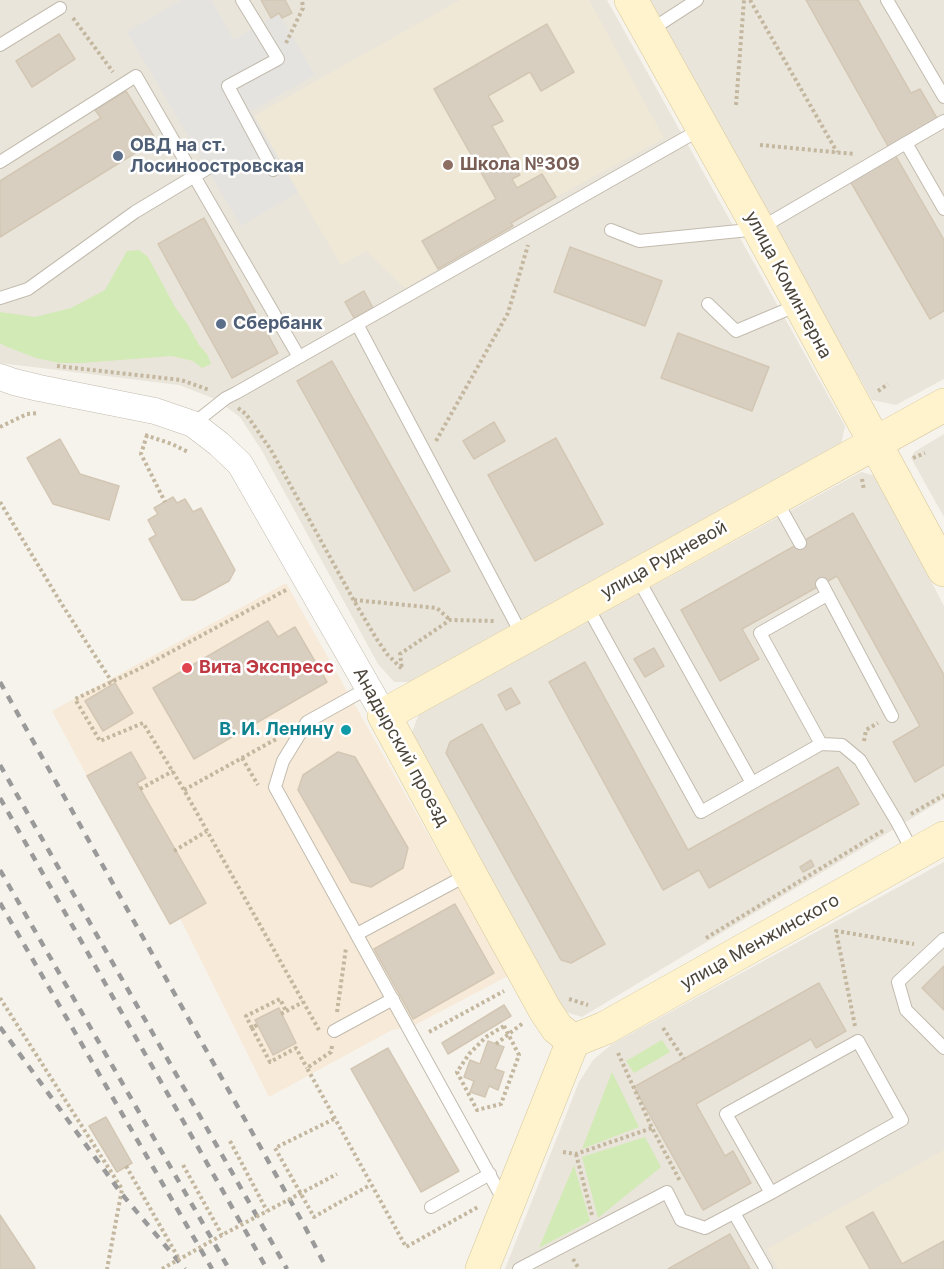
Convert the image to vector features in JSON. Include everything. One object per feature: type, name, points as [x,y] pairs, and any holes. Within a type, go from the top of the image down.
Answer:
[{"type":"street","name":"улица Коминтерна","points":[[631,0],[759,229],[944,570]]},
{"type":"street","name":"Анадырский проезд","points":[[0,377],[39,388],[155,411],[194,424],[240,464],[384,715],[545,1010],[557,1028],[573,1041]]},
{"type":"street","name":"улица Рудневой","points":[[384,715],[410,683],[520,630],[586,604],[944,405]]},
{"type":"street","name":"улица Менжинского","points":[[573,1041],[605,1028],[944,838]]},
{"type":"street","points":[[482,1269],[573,1041]]},
{"type":"lane","points":[[242,0],[278,59],[228,86],[273,170]]},
{"type":"lane","points":[[648,32],[697,0]]},
{"type":"lane","points":[[887,0],[944,97]]},
{"type":"lane","points":[[0,45],[60,8]]},
{"type":"lane","points":[[0,162],[136,76],[299,357]]},
{"type":"lane","points":[[611,230],[639,241],[759,229],[944,120]]},
{"type":"lane","points":[[194,424],[226,399],[702,129]]},
{"type":"lane","points":[[906,142],[944,209]]},
{"type":"lane","points":[[0,298],[28,289],[135,212],[208,168]]},
{"type":"lane","points":[[708,304],[736,332],[799,305]]},
{"type":"lane","points":[[357,324],[520,630]]},
{"type":"lane","points":[[776,498],[800,543]]},
{"type":"lane","points":[[636,576],[752,783]]},
{"type":"lane","points":[[822,744],[760,633],[825,589],[892,716]]},
{"type":"lane","points":[[586,604],[701,812],[822,744],[842,745],[860,760],[914,855]]},
{"type":"lane","points":[[368,688],[307,722],[283,761],[275,787],[508,1207]]},
{"type":"lane","points":[[357,934],[470,874]]},
{"type":"lane","points":[[940,943],[898,982],[906,1010],[944,1048]]},
{"type":"lane","points":[[334,1031],[393,999]]},
{"type":"lane","points":[[519,1269],[667,1192],[681,1220],[705,1228],[771,1193],[902,1120],[858,1041],[726,1114],[771,1193]]},
{"type":"lane","points":[[431,1207],[490,1174]]},
{"type":"lane","points":[[734,1213],[766,1269]]},
{"type":"path","points":[[278,59],[303,8],[302,0]]},
{"type":"path","points":[[735,105],[744,0]]},
{"type":"path","points":[[750,0],[837,152]]},
{"type":"path","points":[[60,8],[69,13],[122,85]]},
{"type":"path","points":[[760,145],[881,157]]},
{"type":"path","points":[[428,457],[508,313],[534,224]]},
{"type":"path","points":[[50,365],[181,380],[226,399],[246,414],[271,450],[353,600],[387,654],[410,683]]},
{"type":"path","points":[[0,427],[27,414],[45,413]]},
{"type":"path","points":[[136,432],[172,444],[190,453]]},
{"type":"path","points":[[147,435],[141,454],[165,502]]},
{"type":"path","points":[[0,502],[112,682],[75,699],[100,741],[144,723],[320,1032]]},
{"type":"path","points":[[353,600],[437,608],[450,620],[520,630]]},
{"type":"path","points":[[410,683],[400,654],[450,620]]},
{"type":"path","points":[[860,760],[866,730],[892,716]]},
{"type":"path","points":[[184,790],[307,722]]},
{"type":"path","points":[[140,789],[172,771]]},
{"type":"path","points":[[704,939],[944,795]]},
{"type":"path","points":[[174,851],[207,831]]},
{"type":"path","points":[[858,1041],[836,931],[940,943]]},
{"type":"path","points":[[415,1040],[508,989]]},
{"type":"path","points":[[0,998],[122,1189],[107,1269]]},
{"type":"path","points":[[566,998],[591,1006]]},
{"type":"path","points":[[303,1002],[283,1013],[279,999],[246,1017],[270,1062],[296,1048],[306,1068]]},
{"type":"path","points":[[496,1044],[530,1019]]},
{"type":"path","points":[[252,1028],[257,1025]]},
{"type":"path","points":[[504,1026],[509,1034],[519,1055],[501,1104],[477,1110],[457,1072],[469,1054],[486,1037],[504,1026]]},
{"type":"path","points":[[663,1028],[684,1059]]},
{"type":"path","points":[[325,1042],[331,1052]]},
{"type":"path","points":[[618,1053],[651,1128],[681,1182]]},
{"type":"path","points":[[334,1119],[275,1148],[314,1217],[370,1185]]},
{"type":"path","points":[[563,1152],[576,1154],[651,1128]]},
{"type":"path","points":[[230,1141],[267,1211]]},
{"type":"path","points":[[576,1154],[596,1229]]},
{"type":"path","points":[[183,1165],[222,1235]]},
{"type":"path","points":[[126,1166],[179,1259]]},
{"type":"path","points":[[162,1269],[337,1174]]},
{"type":"shaded area","points":[[0,0],[607,0],[845,426],[841,444],[418,682],[394,682],[378,664],[262,451],[240,417],[215,399],[179,385],[0,363]]},
{"type":"shaded area","points":[[181,0],[211,0],[234,40],[279,13],[315,75],[251,111],[298,192],[241,226],[127,32]]},
{"type":"shaded area","name":"Школа №309","points":[[460,0],[589,0],[664,138],[511,222],[513,226],[405,288],[366,251],[341,265],[254,116]]},
{"type":"shaded area","points":[[647,0],[944,0],[944,379],[896,405],[872,400]]},
{"type":"shaded area","points":[[944,434],[944,517],[911,458],[914,452]]},
{"type":"shaded area","points":[[861,472],[876,476],[944,606],[944,799],[582,1017],[563,1011],[409,740],[419,714]]},
{"type":"shaded area","points":[[286,583],[508,976],[413,1026],[392,1030],[269,1097],[180,918],[206,903],[137,783],[146,778],[131,752],[87,776],[52,711]]},
{"type":"shaded area","points":[[944,862],[944,1269],[505,1269],[579,1082],[593,1060],[612,1044]]},
{"type":"shaded area","points":[[944,1150],[944,1269],[778,1269],[767,1249]]},
{"type":"green space","points":[[139,250],[148,257],[175,307],[207,354],[211,364],[202,368],[193,361],[172,356],[59,363],[36,358],[0,343],[0,312],[35,317],[71,308],[105,290],[127,251]]},
{"type":"green space","points":[[662,1040],[670,1052],[634,1073],[626,1061]]},
{"type":"green space","points":[[612,1072],[639,1127],[582,1149]]},
{"type":"green space","points":[[645,1137],[661,1167],[598,1218],[582,1157]]},
{"type":"green space","points":[[574,1165],[590,1221],[539,1248]]},
{"type":"building","points":[[261,0],[285,0],[292,13],[282,18],[279,13],[271,18]]},
{"type":"building","points":[[806,0],[858,0],[911,93],[920,89],[938,120],[889,148]]},
{"type":"building","points":[[547,24],[574,72],[541,91],[530,72],[488,96],[503,121],[492,126],[520,175],[512,179],[517,188],[542,174],[556,197],[511,223],[513,226],[438,269],[422,241],[496,199],[434,89]]},
{"type":"building","points":[[59,34],[75,59],[32,87],[16,61]]},
{"type":"building","points":[[126,91],[156,140],[0,237],[0,181],[101,118],[95,110]]},
{"type":"building","points":[[894,153],[944,240],[944,311],[930,319],[849,179]]},
{"type":"building","points":[[204,218],[278,353],[232,378],[158,244]]},
{"type":"building","points":[[570,247],[662,281],[645,326],[554,292]]},
{"type":"building","points":[[364,291],[373,308],[354,318],[345,302]]},
{"type":"building","points":[[678,333],[769,367],[752,411],[661,378]]},
{"type":"building","points":[[332,361],[450,571],[414,591],[297,381]]},
{"type":"building","points":[[494,422],[505,441],[474,459],[463,441]]},
{"type":"building","points":[[556,438],[603,524],[535,561],[488,475]]},
{"type":"building","points":[[60,439],[80,474],[119,486],[109,520],[53,504],[27,458]]},
{"type":"building","points":[[173,497],[177,503],[185,499],[193,512],[201,508],[235,570],[229,581],[194,600],[182,600],[149,539],[156,535],[148,520],[158,514],[154,508]]},
{"type":"building","points":[[853,513],[944,675],[944,765],[915,782],[893,742],[920,726],[837,576],[742,629],[759,659],[720,681],[681,610]]},
{"type":"building","points":[[268,621],[278,637],[295,627],[327,682],[194,759],[153,688]]},
{"type":"building","points":[[654,648],[664,666],[645,677],[634,659]]},
{"type":"building","points":[[585,662],[688,850],[838,767],[859,804],[709,888],[699,870],[663,890],[549,682]]},
{"type":"building","points":[[115,683],[133,713],[103,731],[85,701]]},
{"type":"building","points":[[511,688],[520,703],[506,710],[498,695]]},
{"type":"building","points":[[482,724],[605,944],[571,963],[561,960],[446,753],[450,742]]},
{"type":"building","points":[[131,752],[146,778],[137,783],[206,903],[170,924],[87,776]]},
{"type":"building","points":[[338,752],[355,757],[408,848],[403,868],[371,887],[351,882],[298,790],[303,775]]},
{"type":"building","points":[[811,860],[814,866],[803,872],[800,867]]},
{"type":"building","points":[[455,904],[494,973],[413,1019],[374,949]]},
{"type":"building","points":[[944,966],[944,1010],[922,988]]},
{"type":"building","points":[[819,983],[846,1031],[816,1048],[811,1039],[696,1104],[725,1156],[733,1151],[751,1183],[703,1210],[634,1087]]},
{"type":"building","points":[[504,1005],[511,1016],[448,1054],[442,1043]]},
{"type":"building","points":[[279,1008],[296,1043],[273,1055],[255,1020]]},
{"type":"building","points":[[488,1041],[504,1047],[495,1069],[504,1072],[498,1090],[489,1086],[485,1097],[470,1092],[474,1081],[464,1077],[470,1060],[480,1064]]},
{"type":"building","points":[[388,1048],[459,1171],[421,1192],[351,1069]]},
{"type":"building","points":[[106,1117],[132,1163],[117,1172],[89,1126]]},
{"type":"building","points":[[873,1212],[902,1264],[944,1241],[944,1269],[870,1269],[846,1227]]},
{"type":"building","points":[[0,1215],[35,1268],[0,1269]]},
{"type":"building","points":[[730,1234],[750,1269],[668,1269]]},
{"type":"railway","points":[[0,682],[327,1269]]},
{"type":"railway","points":[[0,765],[287,1269]]},
{"type":"railway","points":[[0,798],[267,1269]]},
{"type":"railway","points":[[0,870],[229,1269]]},
{"type":"railway","points":[[0,903],[212,1269]]},
{"type":"railway","points":[[0,1027],[121,1193],[185,1269]]},
{"type":"place","name":"ОВД на ст. Лосиноостровская","points":[[118,156]]},
{"type":"place","name":"Школа №309","points":[[448,165]]},
{"type":"place","name":"Сбербанк","points":[[221,324]]},
{"type":"place","name":"Вита Экспресс","points":[[187,668]]},
{"type":"place","name":"В. И. Ленину","points":[[346,730]]}]
